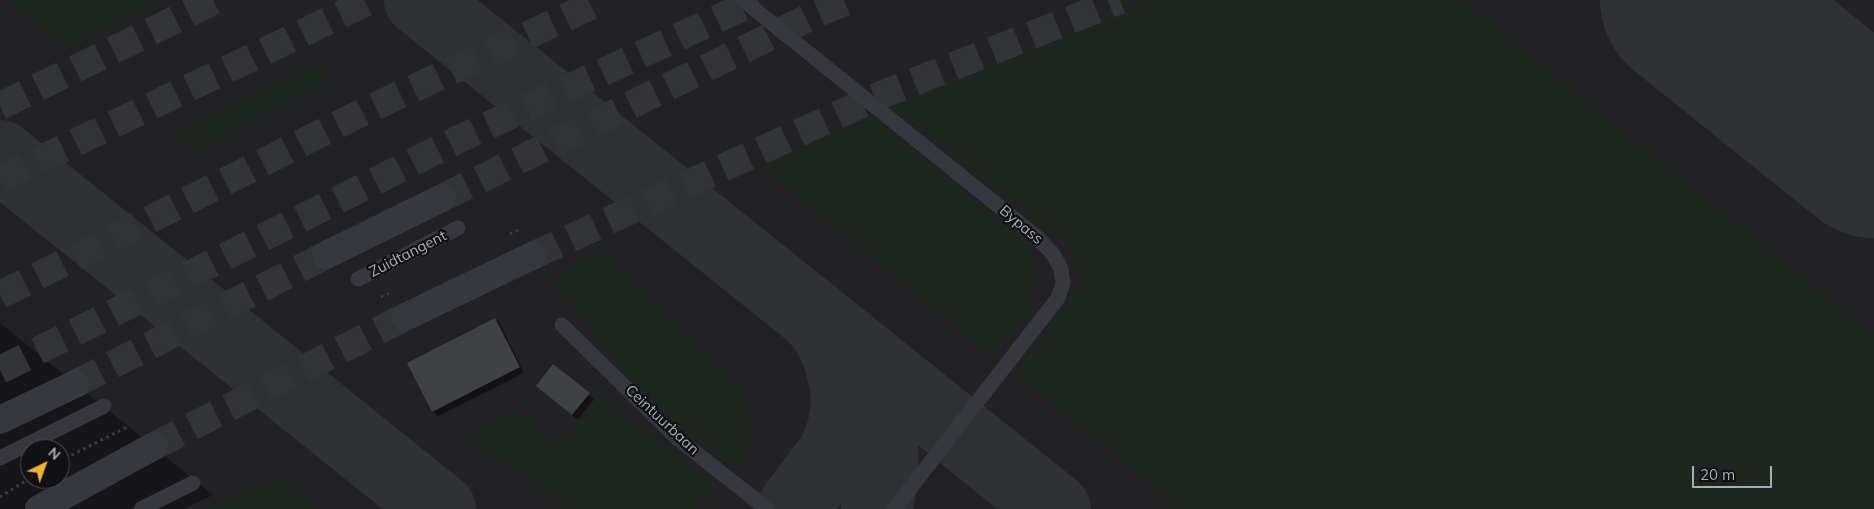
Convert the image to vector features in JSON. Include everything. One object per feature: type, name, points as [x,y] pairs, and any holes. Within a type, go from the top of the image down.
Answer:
[{"type":"street","points":[[326,254],[442,198]]},
{"type":"street","points":[[405,317],[532,256]]},
{"type":"street","points":[[0,420],[75,384]]},
{"type":"street","points":[[39,509],[154,446]]},
{"type":"lane","name":"Bypass","points":[[742,0],[1038,238],[1053,254],[1061,269],[1063,283],[1052,306],[894,509]]},
{"type":"lane","name":"Zuidtangent","points":[[358,279],[458,228]]},
{"type":"lane","name":"Ceintuurbaan","points":[[562,325],[677,438],[767,509]]},
{"type":"lane","points":[[0,458],[104,406]]},
{"type":"lane","points":[[141,509],[193,483]]},
{"type":"path","points":[[70,456],[128,426]]},
{"type":"path","points":[[0,497],[20,484]]},
{"type":"shaded area","points":[[0,0],[1874,0],[1874,509],[183,509],[213,495],[0,323]]},
{"type":"shaded area","points":[[6,0],[167,0],[68,50]]},
{"type":"shaded area","points":[[1141,0],[1464,0],[1874,333],[1874,509],[1179,509],[1015,375],[1071,296],[1080,279],[1075,257],[1060,241],[892,105]]},
{"type":"shaded area","points":[[313,64],[334,80],[197,152],[172,134]]},
{"type":"shaded area","points":[[869,115],[1019,234],[1037,263],[1035,311],[992,359],[760,167]]},
{"type":"shaded area","points":[[598,248],[748,398],[749,451],[735,470],[646,404],[551,279]]},
{"type":"shaded area","points":[[599,394],[719,485],[693,509],[574,509],[459,437],[516,409],[559,446]]},
{"type":"shaded area","points":[[282,476],[322,509],[200,509],[218,502]]},
{"type":"building","points":[[495,318],[520,367],[432,412],[407,363]]},
{"type":"building","points":[[553,364],[590,393],[572,415],[536,386]]},
{"type":"taxiway","points":[[420,0],[1055,509]]},
{"type":"taxiway","points":[[0,156],[440,509]]},
{"type":"taxiway","points":[[792,509],[834,453],[843,430],[847,406],[846,386],[839,357],[829,336],[814,315]]},
{"type":"taxiway","points":[[861,372],[877,410],[882,438],[882,479],[877,509]]},
{"type":"runway","points":[[1690,0],[1874,148]]},
{"type":"tunnel","points":[[0,106],[215,0]]},
{"type":"tunnel","points":[[0,179],[371,0]]},
{"type":"tunnel","points":[[0,295],[367,110],[603,0]]},
{"type":"tunnel","points":[[0,370],[457,140],[758,0]]},
{"type":"tunnel","points":[[442,198],[818,13],[850,0]]},
{"type":"tunnel","points":[[532,256],[881,95],[1120,0]]},
{"type":"tunnel","points":[[75,384],[326,255]]},
{"type":"tunnel","points":[[154,446],[405,317]]}]
